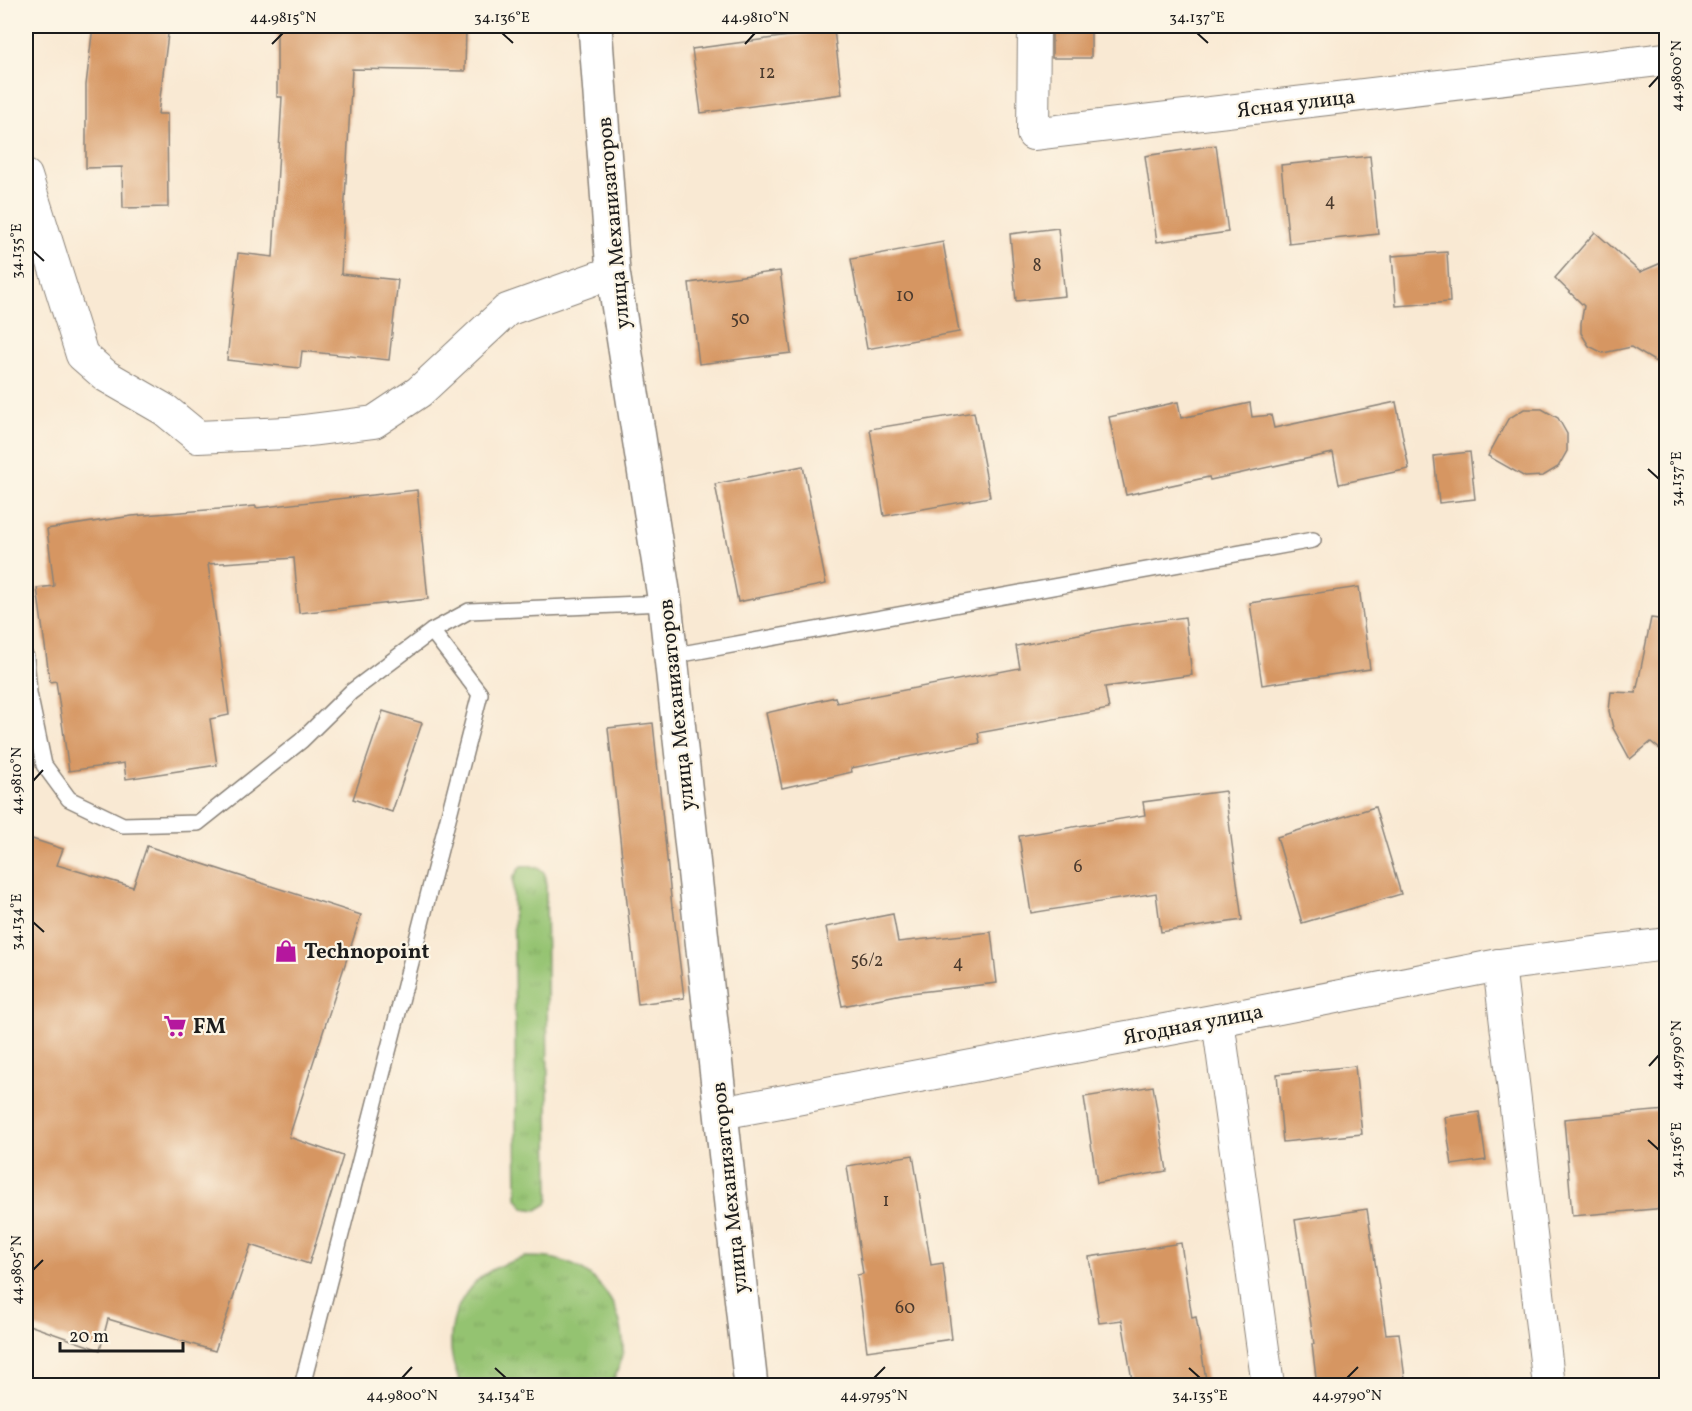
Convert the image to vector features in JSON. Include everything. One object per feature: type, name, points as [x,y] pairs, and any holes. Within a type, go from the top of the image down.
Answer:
[{"type":"street","name":"улица Механизаторов","points":[[595,26],[613,272],[665,603],[751,1386]]},
{"type":"street","name":"Ясная улица","points":[[1034,26],[1033,134],[1666,59]]},
{"type":"street","points":[[26,176],[82,355],[106,376],[165,410],[198,437],[287,433],[374,422],[418,392],[507,310],[613,272]]},
{"type":"street","name":"Ягодная улица","points":[[721,1113],[1218,1020],[1499,964],[1666,944]]},
{"type":"street","points":[[1499,964],[1549,1386]]},
{"type":"street","points":[[1218,1020],[1268,1386]]},
{"type":"lane","points":[[671,656],[1313,540]]},
{"type":"lane","points":[[26,657],[29,693],[44,765],[69,799],[123,825],[198,823],[301,741],[351,692],[432,631],[469,611],[665,603]]},
{"type":"lane","points":[[302,1386],[480,694],[432,631]]},
{"type":"path","points":[[26,1382],[35,1386]]},
{"type":"green space","points":[[521,866],[540,869],[546,878],[549,1199],[547,1204],[537,1210],[524,1208],[517,1198],[513,878]]},
{"type":"green space","points":[[525,1257],[553,1259],[575,1266],[587,1273],[606,1293],[619,1318],[623,1346],[621,1361],[611,1385],[462,1385],[455,1370],[451,1338],[458,1307],[466,1293],[490,1271]]},
{"type":"building","points":[[93,26],[169,26],[158,114],[167,114],[168,207],[123,208],[122,167],[86,168],[86,85]]},
{"type":"building","points":[[277,26],[466,26],[465,71],[352,69],[341,274],[398,280],[389,360],[302,351],[300,368],[227,360],[238,253],[273,257],[282,97],[277,97]]},
{"type":"building","points":[[1052,26],[1091,26],[1091,58],[1052,58]]},
{"type":"building","points":[[834,30],[842,94],[701,113],[692,49]]},
{"type":"building","points":[[1216,145],[1228,232],[1157,242],[1145,156]]},
{"type":"building","points":[[1370,156],[1378,234],[1289,244],[1281,165]]},
{"type":"building","points":[[1058,228],[1065,296],[1016,301],[1010,234]]},
{"type":"building","points":[[1595,232],[1640,272],[1666,261],[1666,368],[1631,347],[1603,353],[1589,346],[1581,333],[1584,306],[1555,278]]},
{"type":"building","points":[[943,242],[959,332],[867,349],[851,259]]},
{"type":"building","points":[[1447,252],[1450,302],[1396,306],[1392,256]]},
{"type":"building","points":[[780,271],[791,353],[699,364],[689,283]]},
{"type":"building","points":[[1178,402],[1181,418],[1250,403],[1252,417],[1271,415],[1274,428],[1396,402],[1409,469],[1339,484],[1333,453],[1210,480],[1209,477],[1126,495],[1109,417]]},
{"type":"building","points":[[1524,409],[1542,409],[1558,418],[1567,434],[1567,451],[1558,467],[1543,476],[1525,477],[1488,456],[1508,419]]},
{"type":"building","points":[[974,412],[990,497],[884,516],[870,429]]},
{"type":"building","points":[[1470,452],[1475,499],[1439,503],[1434,456]]},
{"type":"building","points":[[803,466],[826,584],[738,602],[715,484]]},
{"type":"building","points":[[417,490],[428,599],[299,613],[294,558],[208,564],[229,715],[210,719],[217,765],[126,779],[124,763],[69,771],[56,681],[50,682],[37,588],[54,586],[47,529],[132,516],[256,506],[256,508]]},
{"type":"building","points":[[1359,587],[1370,669],[1262,685],[1250,603]]},
{"type":"building","points":[[1185,617],[1192,675],[1105,687],[1109,709],[978,733],[980,743],[851,768],[852,772],[782,788],[766,713],[835,697],[837,703],[1020,668],[1016,646],[1121,626]]},
{"type":"building","points":[[1651,618],[1666,620],[1666,754],[1651,742],[1630,759],[1613,728],[1609,711],[1611,692],[1636,693]]},
{"type":"building","points":[[383,711],[422,723],[392,812],[353,799]]},
{"type":"building","points":[[653,723],[684,998],[638,1004],[608,728]]},
{"type":"building","points":[[1225,791],[1242,920],[1161,932],[1156,893],[1031,913],[1019,836],[1145,815],[1143,802]]},
{"type":"building","points":[[1375,807],[1401,894],[1302,923],[1277,837]]},
{"type":"building","name":"FM","points":[[26,837],[63,849],[57,865],[133,887],[147,846],[361,915],[289,1137],[343,1156],[309,1264],[251,1245],[215,1351],[108,1319],[100,1350],[26,1324]]},
{"type":"building","points":[[893,914],[898,942],[991,932],[997,983],[902,994],[842,1006],[826,927]]},
{"type":"building","points":[[1355,1066],[1362,1134],[1283,1142],[1277,1074]]},
{"type":"building","points":[[1153,1086],[1167,1171],[1097,1183],[1084,1097]]},
{"type":"building","points":[[1666,1110],[1666,1208],[1572,1216],[1564,1119]]},
{"type":"building","points":[[1479,1112],[1486,1160],[1452,1165],[1445,1117]]},
{"type":"building","points":[[913,1155],[931,1265],[943,1263],[952,1339],[867,1351],[857,1275],[863,1274],[847,1166]]},
{"type":"building","points":[[1367,1209],[1386,1334],[1399,1333],[1406,1386],[1317,1386],[1312,1344],[1314,1344],[1295,1220]]},
{"type":"building","points":[[1181,1243],[1192,1318],[1196,1317],[1207,1386],[1133,1386],[1122,1320],[1099,1323],[1089,1257]]},
{"type":"place","name":"Technopoint","points":[[286,951]]},
{"type":"place","name":"FM","points":[[175,1026]]}]
